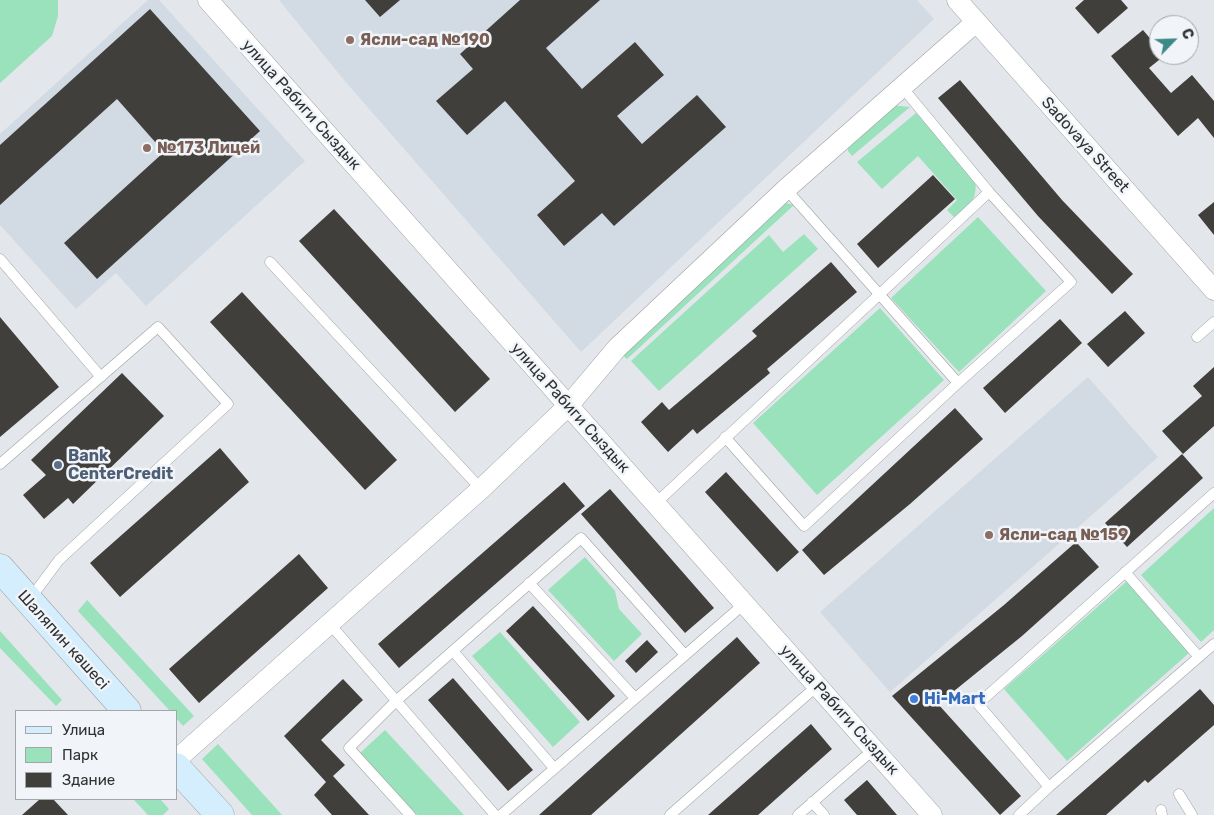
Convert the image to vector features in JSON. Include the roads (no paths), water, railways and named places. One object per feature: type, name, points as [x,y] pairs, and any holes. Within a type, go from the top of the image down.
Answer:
[{"type":"main road","name":"Шаляпин көшесі","points":[[0,568],[126,710]]},
{"type":"main road","points":[[178,769],[220,815]]},
{"type":"street","name":"улица Рабиги Сыздык","points":[[208,0],[932,815]]},
{"type":"street","name":"Sadovaya Street","points":[[957,0],[1214,290]]},
{"type":"street","points":[[178,758],[481,489],[568,406],[617,348],[786,189],[976,22]]},
{"type":"lane","points":[[725,437],[804,526],[958,382],[1071,282],[989,192],[902,87]]},
{"type":"lane","points":[[786,189],[958,382]]},
{"type":"lane","points":[[655,504],[725,437],[880,296],[989,192]]},
{"type":"lane","points":[[0,259],[101,377]]},
{"type":"lane","points":[[270,262],[481,489]]},
{"type":"lane","points":[[1197,337],[1214,322]]},
{"type":"lane","points":[[0,464],[158,327],[228,404],[59,560],[29,600]]},
{"type":"lane","points":[[1049,787],[978,704],[1214,494]]},
{"type":"lane","points":[[410,815],[349,748],[396,702],[581,538],[685,655]]},
{"type":"lane","points":[[1125,572],[1199,657]]},
{"type":"lane","points":[[530,583],[635,698]]},
{"type":"lane","points":[[501,815],[744,604]]},
{"type":"lane","points":[[329,623],[495,815]]},
{"type":"lane","points":[[1019,815],[1214,644]]},
{"type":"lane","points":[[453,652],[554,768]]},
{"type":"lane","points":[[670,815],[817,686]]},
{"type":"lane","points":[[798,815],[874,749]]},
{"type":"lane","points":[[1179,794],[1192,815]]},
{"type":"lane","points":[[812,802],[824,815]]},
{"type":"place","name":"Ясли-сад №190","points":[[350,40]]},
{"type":"place","name":"№173 Лицей","points":[[147,148]]},
{"type":"place","name":"Bank CenterCredit","points":[[58,465]]},
{"type":"place","name":"Ясли-сад №159","points":[[989,535]]},
{"type":"place","name":"Hi-Mart","points":[[914,699]]}]
